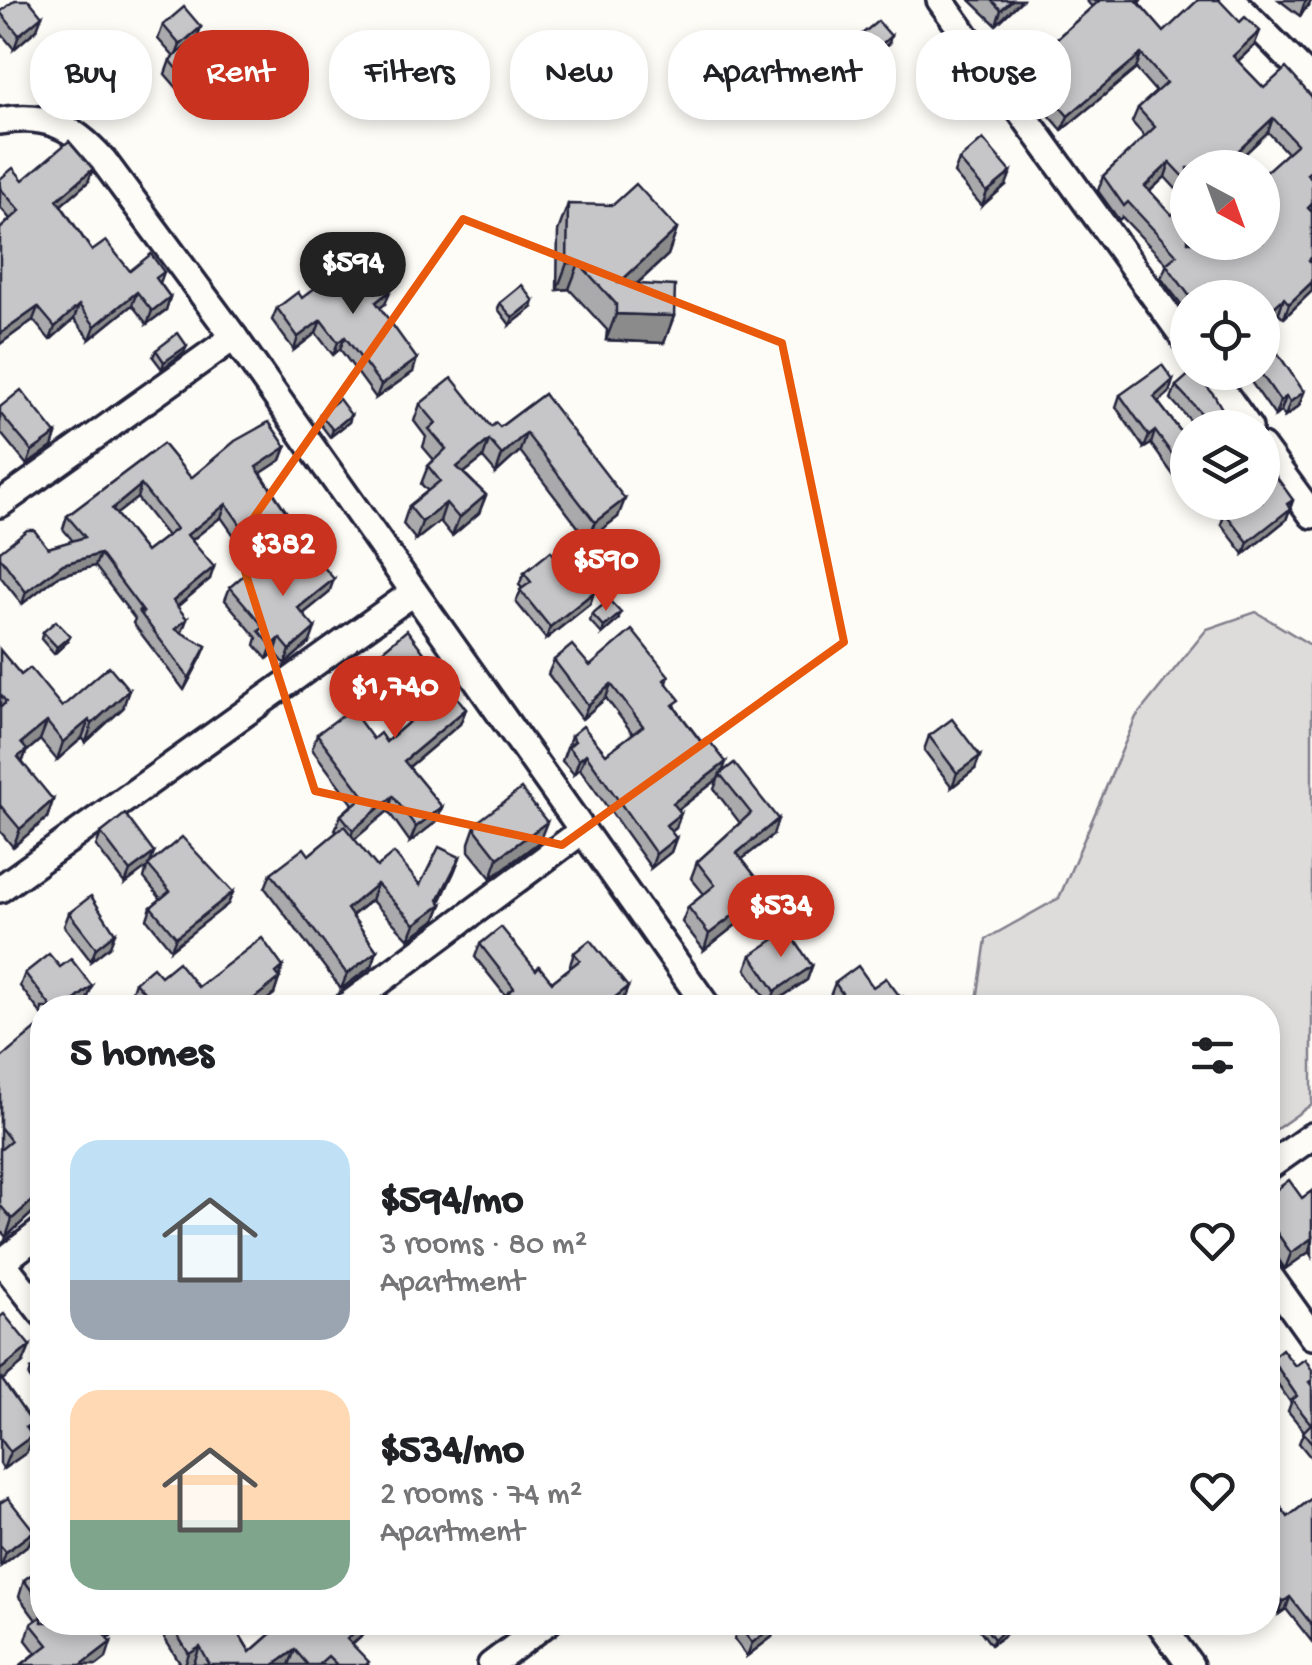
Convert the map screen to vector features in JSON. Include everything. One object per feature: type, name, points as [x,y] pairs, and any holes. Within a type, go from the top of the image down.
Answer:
[{"type":"street","points":[[940,0],[1170,318]]},
{"type":"street","points":[[1232,0],[1312,81]]},
{"type":"street","points":[[0,121],[25,116],[54,121],[80,135],[234,338],[699,995]]},
{"type":"street","points":[[0,504],[234,338]]},
{"type":"street","points":[[1280,471],[1312,515]]},
{"type":"street","points":[[0,889],[414,592]]},
{"type":"street","points":[[361,995],[582,831]]},
{"type":"street","points":[[1280,1159],[1312,1136]]},
{"type":"street","points":[[30,1240],[1,1260],[30,1298]]},
{"type":"street","points":[[1280,1291],[1312,1336]]},
{"type":"street","points":[[491,1665],[531,1635]]},
{"type":"street","points":[[1168,1635],[1190,1665]]},
{"type":"highlighted area","points":[[463,219],[782,343],[844,642],[562,845],[315,791],[236,543]]},
{"type":"shaded area","points":[[1256,612],[1312,646],[1312,1104],[1280,1127],[1280,995],[978,995],[986,939],[1059,898],[1136,717],[1207,629]]},
{"type":"building","points":[[15,0],[29,0],[42,16],[19,35],[0,12]]},
{"type":"building","points":[[991,0],[1012,0],[1001,10]]},
{"type":"building","points":[[1100,0],[1136,0],[1164,32],[1198,0],[1219,0],[1240,22],[1245,17],[1260,31],[1233,56],[1264,88],[1286,68],[1312,97],[1312,170],[1307,174],[1312,180],[1312,204],[1308,208],[1312,212],[1312,282],[1289,304],[1284,298],[1280,302],[1280,280],[1178,280],[1166,264],[1171,260],[1280,260],[1280,159],[1297,144],[1273,118],[1239,150],[1170,150],[1170,162],[1145,186],[1170,213],[1170,247],[1128,202],[1124,206],[1103,176],[1155,127],[1138,108],[1166,83],[1141,54],[1071,113],[1071,30],[1066,30]]},
{"type":"building","points":[[184,7],[201,27],[172,30],[172,36],[163,25]]},
{"type":"building","points":[[878,21],[886,30],[867,30]]},
{"type":"building","points":[[983,139],[1011,172],[987,192],[959,160]]},
{"type":"building","points":[[69,141],[93,169],[57,200],[92,251],[106,241],[130,271],[151,254],[164,272],[156,278],[170,297],[152,311],[137,292],[95,326],[79,305],[55,327],[38,307],[0,334],[0,229],[20,211],[0,188],[0,179],[13,168],[23,180]]},
{"type":"building","points":[[636,184],[677,229],[619,283],[675,286],[674,316],[616,314],[616,304],[579,263],[567,263],[568,204],[613,205]]},
{"type":"building","points":[[360,253],[390,291],[376,302],[417,359],[381,385],[345,337],[338,342],[321,320],[298,337],[277,308],[298,292],[302,298]]},
{"type":"building","points":[[522,285],[534,301],[513,318],[500,303]]},
{"type":"building","points":[[178,333],[187,346],[164,362],[156,350]]},
{"type":"building","points":[[1280,357],[1304,392],[1290,402],[1286,397],[1280,401],[1272,390],[1280,390]]},
{"type":"building","points":[[1162,365],[1170,383],[1154,397],[1170,418],[1170,451],[1155,431],[1149,436],[1120,395]]},
{"type":"building","points":[[452,378],[491,427],[496,423],[500,427],[544,394],[625,499],[595,522],[526,433],[502,455],[489,440],[457,467],[486,495],[459,518],[446,503],[422,522],[409,506],[440,481],[428,466],[446,449],[429,429],[436,423],[420,404]]},
{"type":"building","points":[[21,390],[56,434],[32,451],[0,413],[0,407]]},
{"type":"building","points":[[1180,390],[1210,390],[1223,410],[1198,410]]},
{"type":"building","points":[[339,399],[351,415],[333,430],[320,414]]},
{"type":"building","points":[[269,422],[286,447],[256,467],[293,522],[257,548],[226,504],[187,535],[214,567],[173,601],[187,619],[175,629],[206,646],[189,678],[100,554],[63,564],[26,592],[0,557],[0,551],[27,530],[34,530],[48,548],[85,537],[67,516],[163,444],[191,478],[235,441]],"holes":[[[141,485],[176,529],[146,552],[112,509]]]},
{"type":"building","points":[[1280,482],[1293,500],[1287,504],[1290,509],[1280,517]]},
{"type":"building","points":[[1231,520],[1276,520],[1248,542]]},
{"type":"building","points":[[551,551],[560,563],[567,558],[594,592],[550,627],[520,590],[531,582],[524,573]]},
{"type":"building","points":[[311,552],[334,579],[298,608],[315,628],[290,650],[280,638],[272,646],[259,631],[264,627],[230,587],[259,562],[276,582]]},
{"type":"building","points":[[609,600],[621,613],[604,627],[592,614]]},
{"type":"building","points":[[56,621],[70,636],[57,647],[43,632]]},
{"type":"building","points":[[407,630],[466,709],[404,761],[442,807],[416,827],[393,796],[353,830],[341,815],[364,796],[317,734],[351,709],[373,739],[380,733],[386,742],[426,707],[382,651]]},
{"type":"building","points":[[632,630],[669,676],[664,680],[680,700],[673,705],[701,742],[707,738],[726,762],[673,803],[681,813],[666,825],[676,838],[656,854],[586,754],[579,760],[568,747],[575,741],[571,736],[583,726],[606,754],[643,726],[611,684],[588,705],[554,660],[572,645],[590,666]]},
{"type":"building","points":[[0,650],[21,675],[30,668],[62,707],[109,666],[129,690],[92,724],[89,720],[63,742],[47,722],[21,743],[27,750],[18,757],[53,800],[20,829],[0,805],[0,708],[6,702],[0,694]]},
{"type":"building","points":[[952,719],[980,756],[957,773],[929,736]]},
{"type":"building","points":[[734,763],[778,819],[737,853],[766,890],[709,934],[688,907],[715,885],[697,862],[751,813],[720,774]]},
{"type":"building","points":[[521,789],[547,822],[498,858],[476,830],[476,823]]},
{"type":"building","points":[[125,814],[154,853],[130,871],[101,833]]},
{"type":"building","points":[[344,826],[377,867],[394,853],[420,885],[439,847],[460,857],[438,900],[442,904],[415,924],[377,884],[347,909],[377,951],[347,974],[271,873],[304,848],[309,855]]},
{"type":"building","points":[[182,837],[233,892],[176,937],[151,907],[170,891],[148,865]]},
{"type":"building","points":[[91,896],[115,933],[96,948],[69,913]]},
{"type":"building","points":[[501,927],[536,970],[539,966],[552,982],[580,960],[574,953],[590,940],[628,987],[618,995],[506,995],[514,988],[480,944]]},
{"type":"building","points":[[788,930],[812,966],[775,991],[751,955]]},
{"type":"building","points":[[262,938],[283,967],[276,973],[280,978],[258,995],[142,995],[145,993],[135,982],[153,967],[161,976],[178,962],[198,987]]},
{"type":"building","points":[[49,954],[60,967],[71,959],[92,986],[81,995],[42,995],[25,973]]},
{"type":"building","points":[[858,966],[873,987],[886,978],[899,995],[843,995],[835,983]]},
{"type":"building","points":[[30,1034],[30,1203],[12,1219],[0,1205],[0,1150],[11,1141],[0,1127],[0,1059]]},
{"type":"building","points":[[1289,1180],[1302,1198],[1312,1191],[1312,1238],[1291,1253],[1280,1237],[1280,1187]]},
{"type":"building","points":[[4,1314],[30,1346],[0,1370],[0,1317]]},
{"type":"building","points":[[1280,1351],[1295,1366],[1305,1359],[1312,1370],[1312,1443],[1303,1432],[1311,1424],[1292,1400],[1297,1396],[1280,1371]]},
{"type":"building","points":[[0,1377],[30,1420],[26,1427],[30,1437],[10,1452],[0,1438]]},
{"type":"building","points":[[8,1498],[30,1526],[30,1534],[6,1552],[0,1545],[0,1503]]},
{"type":"building","points":[[1312,1498],[1312,1625],[1290,1597],[1283,1602],[1280,1506],[1288,1517]]},
{"type":"building","points":[[40,1635],[106,1635],[111,1642],[81,1665],[21,1665],[48,1645]]},
{"type":"building","points":[[177,1635],[240,1635],[250,1652],[269,1635],[351,1635],[347,1639],[369,1662],[337,1665],[328,1656],[318,1665],[308,1665],[295,1650],[274,1665],[210,1665],[200,1647],[189,1654]]},
{"type":"building","points":[[746,1635],[763,1635],[752,1643]]}]
